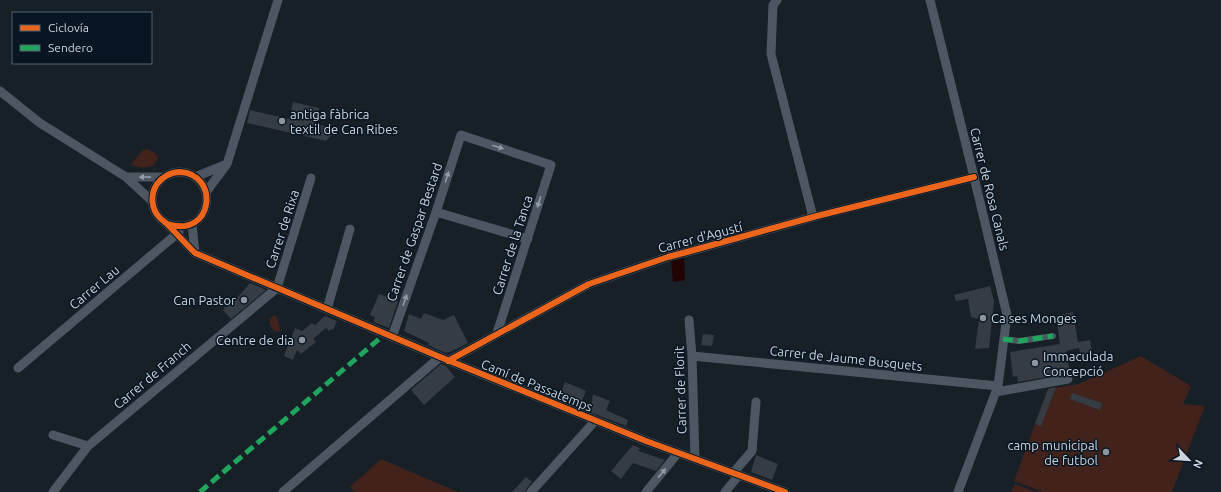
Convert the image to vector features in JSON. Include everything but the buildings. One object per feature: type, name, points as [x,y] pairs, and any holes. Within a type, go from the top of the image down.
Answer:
[{"type":"street","points":[[206,192],[227,164],[278,0]]},
{"type":"street","points":[[778,0],[773,5],[771,54],[813,217]]},
{"type":"street","name":"Carrer de Rosa Canals","points":[[930,0],[1007,315],[997,389],[958,492]]},
{"type":"street","points":[[0,91],[40,123],[126,177],[152,201]]},
{"type":"street","name":"Carrer de Gaspar Bestard","points":[[392,337],[436,212],[461,135],[551,165]]},
{"type":"street","points":[[195,176],[227,164]]},
{"type":"street","name":"Carrer de la Tanca","points":[[497,333],[551,165]]},
{"type":"street","points":[[167,224],[175,226],[189,225],[200,218],[205,210],[207,201],[206,192],[200,181],[195,176],[179,172],[171,173],[164,177],[155,188],[152,201],[154,210],[160,218],[195,253]]},
{"type":"street","points":[[126,177],[164,177]]},
{"type":"street","name":"Carrer d'Agustí","points":[[283,492],[444,359],[497,333],[589,284],[668,257],[813,217],[974,177]]},
{"type":"street","name":"Carrer de Rixa","points":[[277,288],[311,178]]},
{"type":"street","points":[[436,212],[528,239]]},
{"type":"street","points":[[189,225],[195,253]]},
{"type":"street","name":"Carrer Lau","points":[[18,368],[189,225]]},
{"type":"street","points":[[327,309],[350,229]]},
{"type":"street","name":"Camí de Passatemps","points":[[195,253],[444,359],[595,421],[785,492]]},
{"type":"street","name":"Carrer de Franch","points":[[53,492],[88,446],[277,288]]},
{"type":"street","name":"Carrer de Florit","points":[[689,320],[692,356],[695,459]]},
{"type":"street","points":[[1004,339],[1019,341],[1053,336]]},
{"type":"street","name":"Carrer de Jaume Busquets","points":[[692,356],[997,389],[1068,378]]},
{"type":"street","points":[[725,492],[752,451],[756,402]]},
{"type":"street","points":[[531,492],[595,421]]},
{"type":"street","points":[[53,435],[88,446]]},
{"type":"street","points":[[646,492],[678,453]]},
{"type":"shaded area","points":[[147,149],[155,153],[158,158],[154,165],[142,168],[131,164],[142,151]]},
{"type":"shaded area","points":[[684,258],[685,280],[673,282],[671,261]]},
{"type":"shaded area","points":[[276,315],[281,332],[274,331],[270,325],[270,318]]},
{"type":"shaded area","name":"camp municipal de futbol","points":[[1141,356],[1191,386],[1183,404],[1205,406],[1172,492],[1043,492],[1014,481],[1048,389],[1079,384]]},
{"type":"shaded area","points":[[381,459],[458,492],[355,492],[350,487]]},
{"type":"shaded area","points":[[1015,484],[1036,492],[1011,492]]},
{"type":"marked path","points":[[200,492],[385,334]]},
{"type":"marked path","points":[[1003,339],[1019,341],[1053,336]]},
{"type":"cycle path","points":[[167,224],[183,226],[194,222],[202,215],[206,204],[206,193],[201,183],[193,175],[180,172],[164,177],[159,181],[155,188],[152,202],[160,218],[195,253],[440,357],[646,441],[785,492]]},
{"type":"cycle path","points":[[448,361],[589,284],[668,257],[817,216],[974,177]]},
{"type":"place","name":"antiga fàbrica textil de Can Ribes","points":[[282,121]]},
{"type":"place","name":"Can Pastor","points":[[244,300]]},
{"type":"place","name":"Ca ses Monges","points":[[983,318]]},
{"type":"place","name":"Centre de dia","points":[[302,340]]},
{"type":"place","name":"Immaculada Concepció","points":[[1035,363]]},
{"type":"place","name":"camp municipal de futbol","points":[[1106,452]]}]
